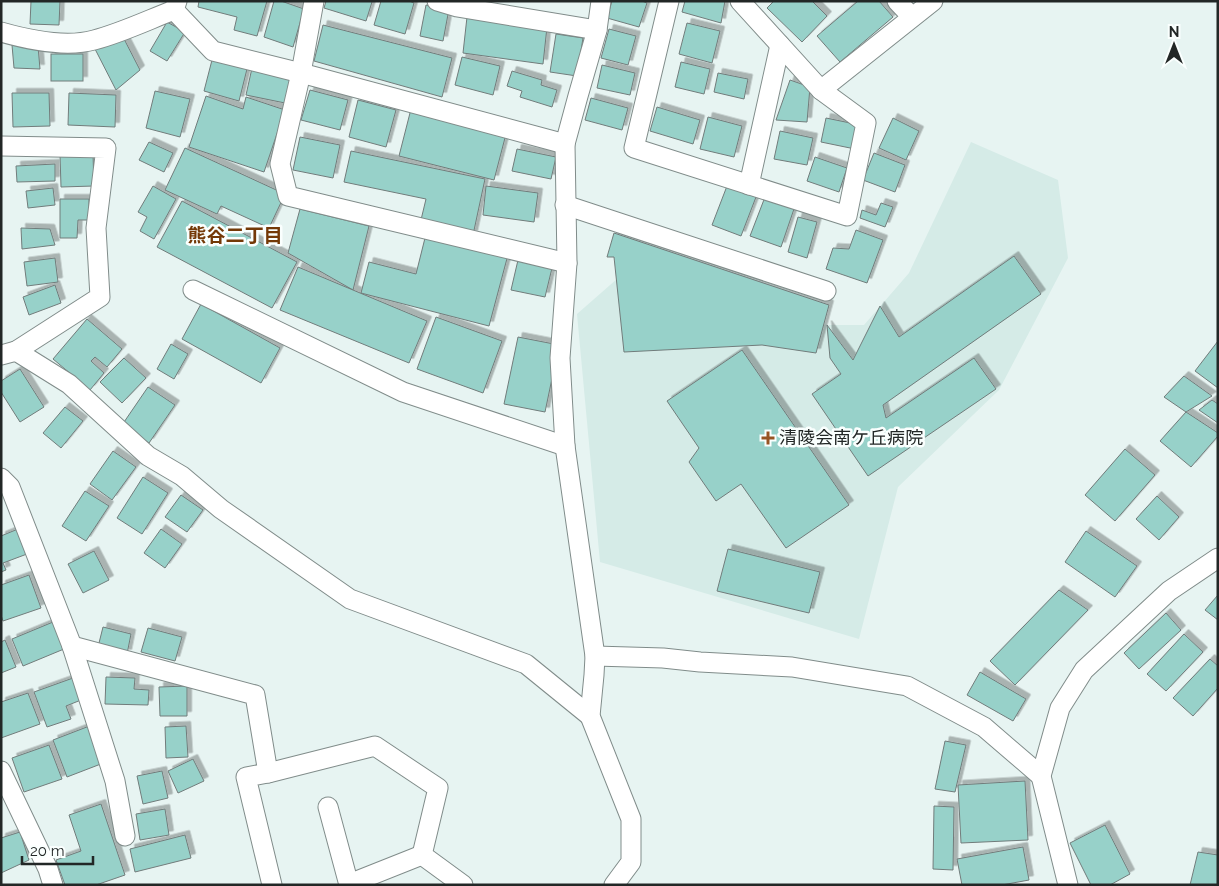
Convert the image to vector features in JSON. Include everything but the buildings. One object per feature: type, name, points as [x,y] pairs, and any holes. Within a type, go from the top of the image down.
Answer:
[{"type":"street","points":[[314,1],[301,72],[280,164],[288,196],[567,263]]},
{"type":"street","points":[[438,1],[597,30]]},
{"type":"street","points":[[601,1],[597,30],[565,144],[567,263],[560,358],[565,446],[594,656],[590,716],[631,819],[631,862],[614,885]]},
{"type":"street","points":[[669,1],[634,148],[847,216],[866,123],[821,90],[746,4]]},
{"type":"street","points":[[897,1],[912,17]]},
{"type":"street","points":[[821,90],[933,1]]},
{"type":"street","points":[[1,32],[22,38],[67,44],[92,41],[176,6],[213,51],[301,72],[565,144]]},
{"type":"street","points":[[749,185],[780,45]]},
{"type":"street","points":[[1,146],[106,148],[96,228],[100,297],[9,353]]},
{"type":"street","points":[[565,205],[826,291]]},
{"type":"street","points":[[193,290],[403,392],[565,446]]},
{"type":"street","points":[[9,353],[69,384],[148,456],[182,476],[221,509],[350,599],[526,664],[590,716]]},
{"type":"street","points":[[1,478],[10,487],[72,646],[116,782],[125,836]]},
{"type":"street","points":[[1068,885],[1041,776],[1060,708],[1084,670],[1169,591],[1218,558]]},
{"type":"street","points":[[72,646],[255,695],[268,773]]},
{"type":"street","points":[[594,656],[663,658],[792,667],[907,686],[984,727],[1041,776]]},
{"type":"street","points":[[272,885],[246,777],[376,746],[438,788],[422,855]]},
{"type":"street","points":[[1,771],[48,869],[52,885]]},
{"type":"street","points":[[328,807],[349,884],[422,855]]},
{"type":"street","points":[[422,855],[463,885]]},
{"type":"shaded area","name":"清陵会南ケ丘病院","points":[[971,142],[1058,180],[1068,258],[999,390],[898,487],[859,639],[600,562],[577,314],[642,257],[827,325],[864,325],[909,273]]},
{"type":"place","name":"清陵会南ケ丘病院","points":[[768,438]]},
{"type":"district","name":"熊谷二丁目","points":[[235,235]]}]
